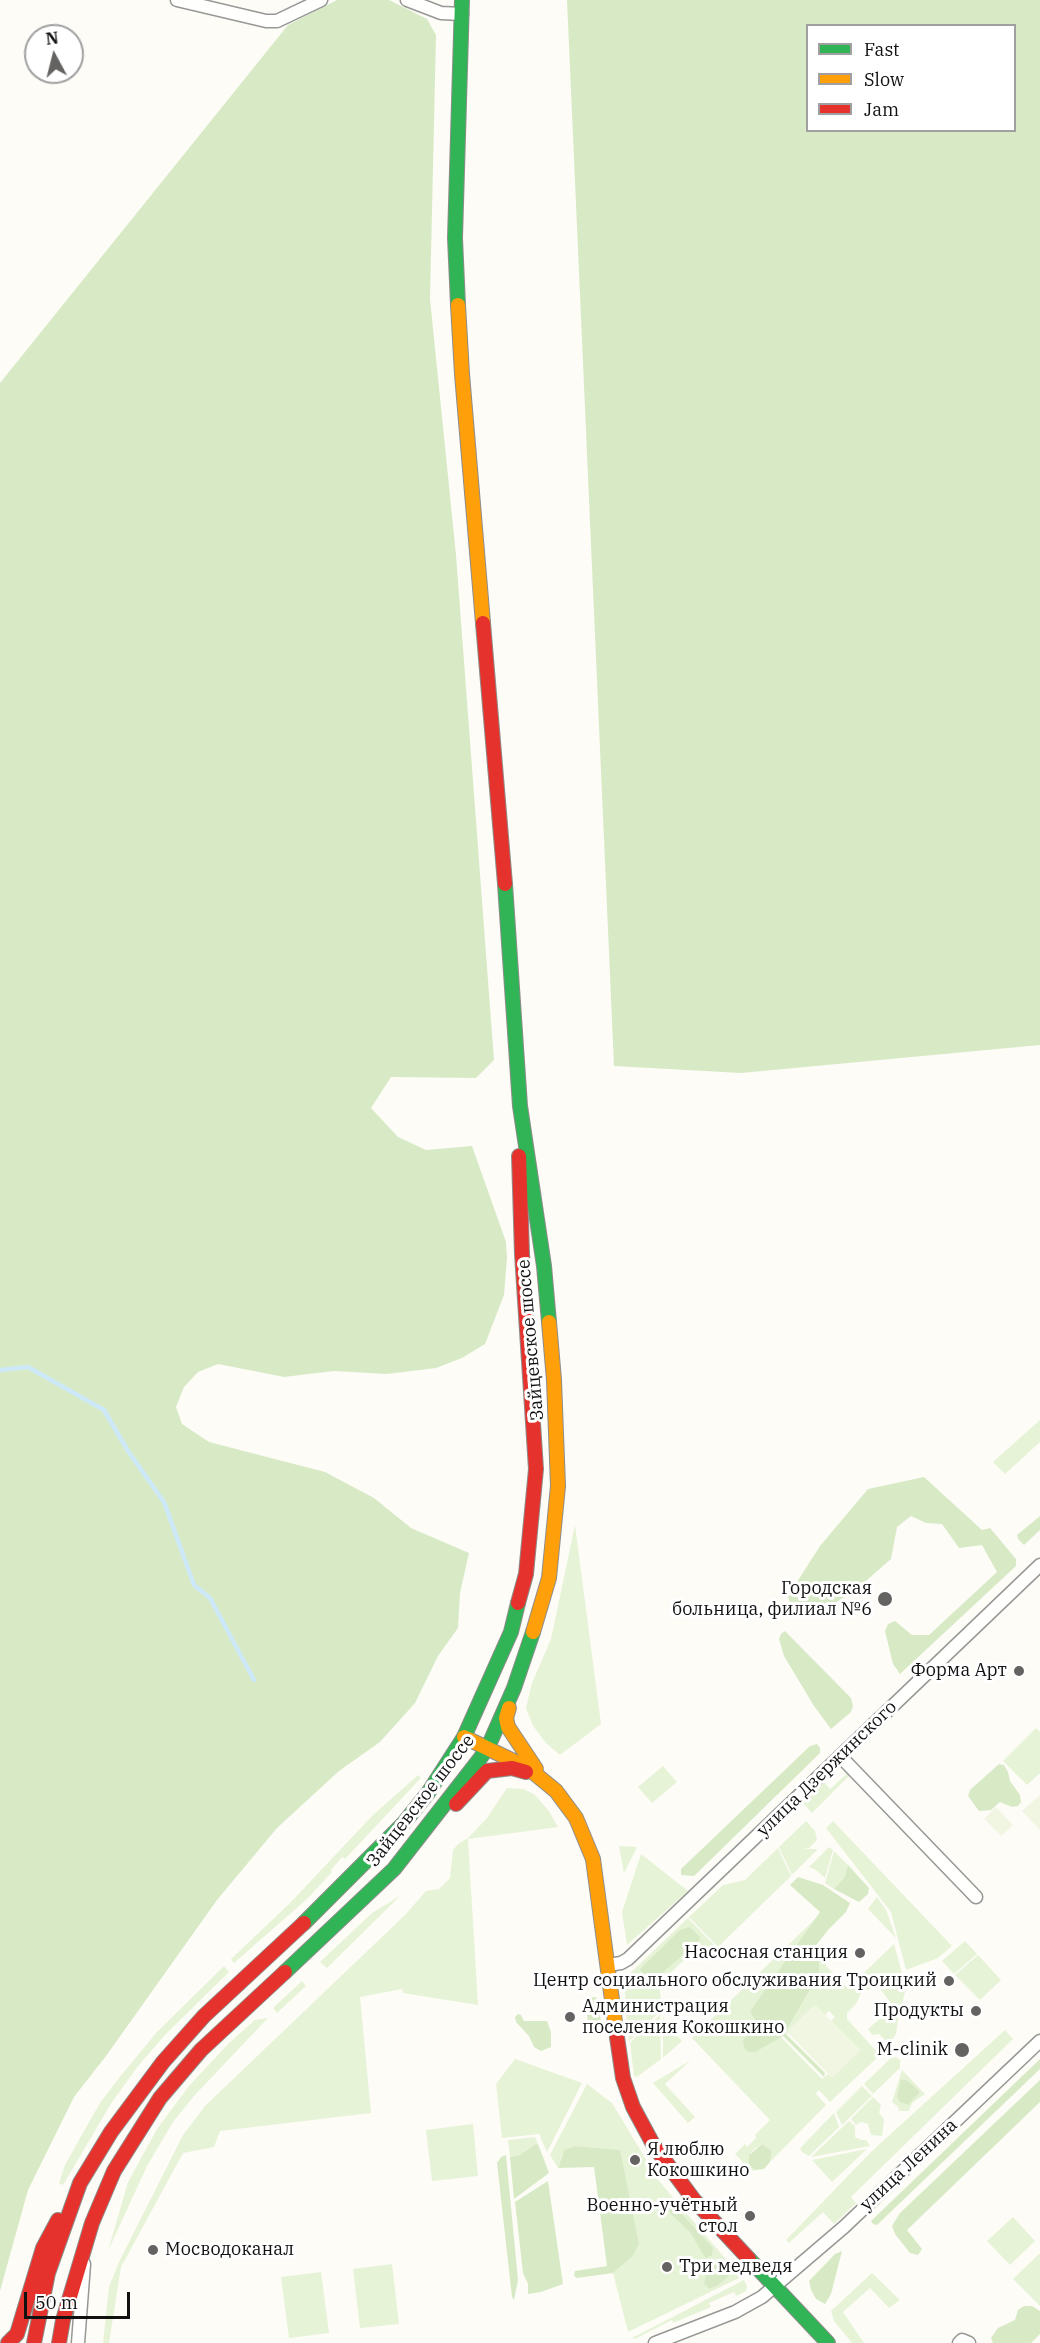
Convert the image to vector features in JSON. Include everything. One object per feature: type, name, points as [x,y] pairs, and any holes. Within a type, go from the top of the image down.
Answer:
[{"type":"main road","points":[[462,7],[455,228],[458,315],[498,791],[520,1106]]},
{"type":"main road","name":"Зайцевское шоссе","points":[[34,2343],[48,2273],[80,2183],[131,2104],[163,2062],[204,2016],[370,1859],[428,1793],[464,1737],[511,1632],[526,1574],[536,1469],[522,1254],[520,1106]]},
{"type":"main road","name":"Зайцевское шоссе","points":[[57,2343],[92,2223],[114,2170],[148,2117],[176,2079],[219,2031],[394,1869],[488,1747],[514,1688],[541,1610],[549,1578],[555,1533],[558,1477],[554,1380],[544,1266],[520,1106]]},
{"type":"main road","points":[[488,1747],[489,1700],[511,1632]]},
{"type":"main road","points":[[514,1688],[506,1718],[508,1727],[544,1779],[566,1802],[590,1848],[627,2092],[654,2146],[694,2200],[828,2343]]},
{"type":"main road","points":[[464,1737],[522,1764],[544,1779]]},
{"type":"main road","points":[[394,1869],[487,1771],[514,1768],[544,1779]]},
{"type":"main road","points":[[8,2343],[17,2334],[43,2248],[80,2183]]},
{"type":"street","points":[[177,0],[266,21],[277,21],[321,0]]},
{"type":"street","points":[[407,0],[441,13],[462,7]]},
{"type":"street","name":"улица Дзержинского","points":[[608,1965],[628,1959],[1040,1565]]},
{"type":"street","points":[[840,1756],[976,1897]]},
{"type":"street","name":"улица Ленина","points":[[655,2343],[668,2340],[749,2305],[776,2286],[860,2212],[1040,2041]]},
{"type":"street","points":[[78,2343],[83,2297],[84,2248]]},
{"type":"street","points":[[959,2343],[962,2340],[969,2343]]},
{"type":"green space","points":[[337,0],[389,0],[427,19],[436,35],[430,299],[456,555],[494,1060],[476,1078],[391,1077],[371,1108],[398,1137],[426,1150],[472,1146],[506,1242],[504,1295],[485,1344],[462,1358],[436,1368],[387,1374],[334,1371],[284,1377],[218,1364],[198,1372],[184,1387],[176,1407],[182,1424],[209,1442],[325,1472],[374,1498],[411,1528],[469,1553],[460,1593],[458,1628],[438,1656],[415,1703],[380,1742],[339,1771],[277,1828],[217,1900],[106,2056],[74,2097],[28,2190],[0,2291],[0,383],[288,25]]},
{"type":"green space","points":[[567,0],[1040,0],[1040,1045],[741,1073],[614,1066]]},
{"type":"green space","points":[[1040,1420],[1040,1442],[1005,1474],[993,1462]]},
{"type":"green space","points":[[924,1477],[982,1530],[990,1528],[1016,1559],[1016,1566],[900,1674],[893,1664],[885,1631],[888,1624],[895,1621],[912,1635],[929,1635],[997,1572],[982,1545],[959,1548],[942,1524],[926,1523],[911,1516],[897,1527],[891,1559],[859,1587],[825,1610],[808,1611],[791,1608],[788,1596],[820,1546],[868,1489]]},
{"type":"green space","points":[[1040,1516],[1040,1530],[1024,1545],[1017,1535]]},
{"type":"green space","points":[[575,1525],[601,1724],[560,1755],[546,1743],[533,1726],[526,1708],[532,1683],[551,1639]]},
{"type":"green space","points":[[785,1631],[851,1698],[853,1706],[851,1712],[831,1729],[814,1706],[784,1656],[779,1639]]},
{"type":"green space","points":[[1036,1728],[1040,1732],[1040,1773],[1027,1785],[1003,1761]]},
{"type":"green space","points":[[817,1744],[820,1753],[694,1876],[681,1875],[681,1869],[810,1746]]},
{"type":"green space","points":[[999,1764],[1004,1765],[1010,1781],[1020,1795],[1021,1802],[1018,1806],[1012,1807],[1000,1802],[991,1810],[979,1811],[968,1796],[970,1790]]},
{"type":"green space","points":[[663,1766],[677,1782],[652,1803],[638,1787]]},
{"type":"green space","points":[[850,1771],[853,1772],[812,1813],[803,1803],[824,1782],[830,1789]]},
{"type":"green space","points":[[418,1775],[421,1778],[345,1859],[342,1857],[331,1870],[332,1872],[307,1899],[234,1963],[231,1959],[289,1904],[373,1815]]},
{"type":"green space","points":[[507,1788],[523,1789],[534,1794],[549,1811],[558,1827],[468,1839],[478,2005],[403,1993],[402,1989],[360,1997],[371,2113],[220,2131],[214,2147],[183,2153],[121,2267],[109,2343],[103,2343],[109,2287],[119,2262],[183,2135],[205,2106],[405,1915],[426,1891],[439,1889],[450,1878],[453,1850],[487,1818]]},
{"type":"green space","points":[[1040,1795],[1040,1830],[1022,1811]]},
{"type":"green space","points":[[996,1807],[1013,1825],[1001,1836],[984,1819]]},
{"type":"green space","points":[[806,1821],[815,1831],[817,1840],[809,1848],[803,1849],[818,1849],[792,1875],[779,1847]]},
{"type":"green space","points":[[833,1821],[952,1946],[938,1958],[906,1970],[891,1912],[826,1828]]},
{"type":"green space","points":[[619,1846],[637,1847],[624,1873]]},
{"type":"green space","points":[[829,1847],[833,1850],[825,1878],[809,1867]]},
{"type":"green space","points":[[778,1848],[791,1876],[718,1947],[689,1917],[723,1885],[745,1880]]},
{"type":"green space","points":[[834,1851],[848,1865],[844,1878],[834,1889],[825,1883]]},
{"type":"green space","points":[[641,1854],[688,1891],[627,1945],[622,1912]]},
{"type":"green space","points":[[848,1865],[869,1888],[868,1894],[859,1902],[834,1889],[844,1878]]},
{"type":"green space","points":[[798,1877],[823,1885],[850,1903],[846,1912],[814,1948],[819,1962],[819,1974],[785,2033],[825,2073],[824,2077],[783,2036],[755,2052],[748,2052],[744,2048],[743,2040],[756,2022],[750,2011],[820,1912],[790,1885]]},
{"type":"green space","points":[[400,1896],[327,1968],[320,1962],[372,1913]]},
{"type":"green space","points":[[877,1897],[886,1910],[896,1938],[868,1909]]},
{"type":"green space","points":[[688,1918],[717,1948],[710,1954],[700,1945],[659,1984],[662,2008],[626,2011],[624,1979]]},
{"type":"green space","points":[[816,1918],[750,2011],[756,2022],[743,2040],[781,2037],[822,2079],[828,2074],[832,2077],[860,2050],[831,2021],[835,2017],[829,2011],[825,2015],[815,2005],[787,2032],[789,2034],[785,2033],[819,1974],[819,1962],[814,1948],[826,1962],[826,1966],[848,1988],[894,1944],[906,1988],[896,2034],[889,2044],[879,2034],[872,2035],[868,2029],[890,2010],[892,2005],[879,1987],[862,1991],[856,2004],[847,2013],[847,2019],[880,2055],[830,2102],[819,2090],[816,2094],[826,2105],[770,2162],[772,2151],[762,2144],[754,2149],[749,2155],[749,2163],[755,2170],[751,2171],[735,2154],[745,2144],[747,2147],[770,2120],[692,2038]]},
{"type":"green space","points":[[690,1927],[700,1937],[699,1941],[662,1973],[645,1976],[640,1969],[680,1930]]},
{"type":"green space","points":[[965,1941],[977,1954],[954,1974],[942,1961]]},
{"type":"green space","points":[[978,1955],[1001,1980],[980,2000],[955,1975]]},
{"type":"green space","points":[[224,1966],[229,1972],[165,2035],[139,2065],[112,2102],[63,2185],[59,2183],[65,2165],[100,2103],[119,2078],[157,2032]]},
{"type":"green space","points":[[302,1981],[306,1986],[277,2013],[273,2008]]},
{"type":"green space","points":[[596,1997],[601,2021],[592,2024],[588,2021],[585,2004],[589,1998]]},
{"type":"green space","points":[[815,2005],[860,2050],[832,2078],[787,2032]]},
{"type":"green space","points":[[664,2008],[629,2041],[626,2013]]},
{"type":"green space","points":[[663,2012],[664,2022],[682,2041],[663,2058]]},
{"type":"green space","points":[[518,2014],[524,2021],[547,2021],[551,2032],[551,2047],[541,2051],[534,2047],[529,2036],[516,2022],[515,2017]]},
{"type":"green space","points":[[660,2015],[661,2059],[637,2077],[634,2076],[630,2043]]},
{"type":"green space","points":[[268,2018],[194,2096],[173,2122],[147,2166],[108,2251],[128,2182],[157,2129],[189,2086],[228,2044],[255,2020]]},
{"type":"green space","points":[[1005,2030],[1013,2039],[851,2197],[856,2203],[834,2224],[823,2212],[789,2243],[786,2240],[872,2151]]},
{"type":"green space","points":[[896,2057],[900,2060],[900,2068],[873,2094],[864,2084],[891,2058]]},
{"type":"green space","points":[[515,2059],[582,2083],[547,2152],[539,2134],[502,2138],[496,2084]]},
{"type":"green space","points":[[1040,2059],[1040,2069],[877,2225],[873,2224],[871,2221]]},
{"type":"green space","points":[[691,2060],[665,2084],[695,2117],[688,2123],[653,2083]]},
{"type":"green space","points":[[902,2070],[925,2094],[912,2103],[909,2111],[899,2111],[892,2102]]},
{"type":"green space","points":[[901,2079],[908,2081],[920,2092],[908,2105],[900,2102],[897,2097]]},
{"type":"green space","points":[[1040,2080],[1040,2102],[907,2230],[922,2249],[918,2255],[910,2253],[895,2234],[892,2226],[900,2213]]},
{"type":"green space","points":[[587,2084],[612,2103],[659,2181],[741,2277],[628,2332],[613,2273],[632,2257],[609,2149],[574,2146],[568,2148],[562,2154],[558,2168],[550,2155]]},
{"type":"green space","points":[[862,2086],[872,2096],[842,2125],[836,2112]]},
{"type":"green space","points":[[873,2097],[881,2105],[879,2113],[884,2119],[882,2136],[871,2135],[868,2124],[861,2122],[856,2125],[851,2119]]},
{"type":"green space","points":[[834,2113],[839,2127],[809,2156],[802,2152],[800,2149],[802,2146]]},
{"type":"green space","points":[[849,2121],[855,2126],[855,2137],[866,2140],[870,2146],[811,2157]]},
{"type":"green space","points":[[473,2124],[478,2176],[432,2181],[426,2130]]},
{"type":"green space","points":[[535,2137],[538,2144],[520,2155],[510,2157],[508,2140]]},
{"type":"green space","points":[[538,2144],[549,2173],[514,2199],[510,2157],[520,2155]]},
{"type":"green space","points":[[762,2144],[772,2151],[770,2162],[764,2169],[755,2170],[749,2164],[749,2155]]},
{"type":"green space","points":[[574,2146],[620,2150],[639,2244],[632,2257],[613,2273],[577,2278],[574,2276],[575,2271],[607,2266],[594,2167],[558,2168],[564,2150]]},
{"type":"green space","points":[[867,2149],[832,2182],[812,2160]]},
{"type":"green space","points":[[506,2155],[518,2280],[514,2300],[497,2163],[501,2157]]},
{"type":"green space","points":[[548,2181],[563,2284],[528,2294],[528,2284],[523,2273],[515,2202]]},
{"type":"green space","points":[[671,2207],[679,2211],[713,2248],[712,2255],[706,2258],[690,2232],[671,2214],[669,2210]]},
{"type":"green space","points":[[1013,2217],[1035,2241],[1010,2265],[987,2241]]},
{"type":"green space","points":[[842,2251],[831,2294],[825,2304],[816,2299],[809,2281],[835,2254]]},
{"type":"green space","points":[[1040,2253],[1040,2306],[1013,2279]]},
{"type":"green space","points":[[718,2262],[726,2264],[732,2273],[718,2285],[709,2289],[704,2283],[708,2268]]},
{"type":"green space","points":[[392,2264],[399,2324],[360,2328],[353,2269]]},
{"type":"green space","points":[[321,2272],[329,2333],[289,2338],[281,2277]]},
{"type":"green space","points":[[872,2273],[900,2300],[889,2308],[870,2288],[843,2312],[864,2343],[852,2343],[834,2321],[831,2311]]},
{"type":"green space","points":[[744,2280],[747,2286],[746,2291],[736,2296],[734,2292],[709,2303],[711,2307],[673,2323],[672,2320],[635,2339],[632,2338]]},
{"type":"green space","points":[[1024,2306],[1032,2306],[1040,2311],[1040,2334],[1031,2343],[993,2343],[991,2338],[998,2328],[1015,2320],[1018,2310]]},
{"type":"waterway","points":[[0,1370],[28,1367],[104,1410],[128,1451],[164,1502],[194,1585],[210,1598],[254,1680]]},
{"type":"traffic: fast","points":[[458,305],[455,238],[462,0]]},
{"type":"traffic: fast","points":[[505,884],[520,1106],[544,1266],[549,1322]]},
{"type":"traffic: fast","points":[[304,1923],[403,1824],[428,1793],[464,1737],[511,1632],[518,1603]]},
{"type":"traffic: fast","points":[[285,1972],[394,1869],[479,1760],[488,1747],[514,1688],[533,1632]]},
{"type":"traffic: fast","points":[[749,2259],[828,2343]]},
{"type":"traffic: slow","points":[[458,305],[483,623]]},
{"type":"traffic: slow","points":[[533,1632],[549,1578],[558,1486],[554,1380],[549,1322]]},
{"type":"traffic: slow","points":[[509,1708],[506,1718],[508,1727],[536,1769]]},
{"type":"traffic: slow","points":[[464,1737],[528,1768],[556,1791],[576,1818],[593,1859],[617,2037]]},
{"type":"traffic: jam","points":[[483,623],[505,884]]},
{"type":"traffic: jam","points":[[518,1603],[526,1574],[536,1469],[522,1254],[519,1156]]},
{"type":"traffic: jam","points":[[456,1804],[487,1771],[512,1768],[526,1772]]},
{"type":"traffic: jam","points":[[34,2343],[48,2273],[80,2183],[111,2132],[163,2062],[204,2016],[304,1923]]},
{"type":"traffic: jam","points":[[59,2343],[63,2320],[92,2223],[114,2171],[160,2098],[201,2050],[285,1972]]},
{"type":"traffic: jam","points":[[617,2037],[623,2078],[633,2107],[654,2146],[694,2200],[749,2259]]},
{"type":"traffic: jam","points":[[8,2343],[17,2334],[43,2248],[58,2220]]},
{"type":"place","name":"Городская больница, филиал №6","points":[[885,1599]]},
{"type":"place","name":"Форма Арт","points":[[1019,1671]]},
{"type":"place","name":"Насосная станция","points":[[860,1953]]},
{"type":"place","name":"Центр социального обслуживания Троицкий","points":[[949,1981]]},
{"type":"place","name":"Продукты","points":[[976,2011]]},
{"type":"place","name":"Администрация поселения Кокошкино","points":[[570,2017]]},
{"type":"place","name":"M-clinik","points":[[962,2050]]},
{"type":"place","name":"Я люблю Кокошкино","points":[[635,2160]]},
{"type":"place","name":"Военно-учётный стол","points":[[750,2216]]},
{"type":"place","name":"Мосводоканал","points":[[153,2250]]},
{"type":"place","name":"Три медведя","points":[[667,2267]]}]
